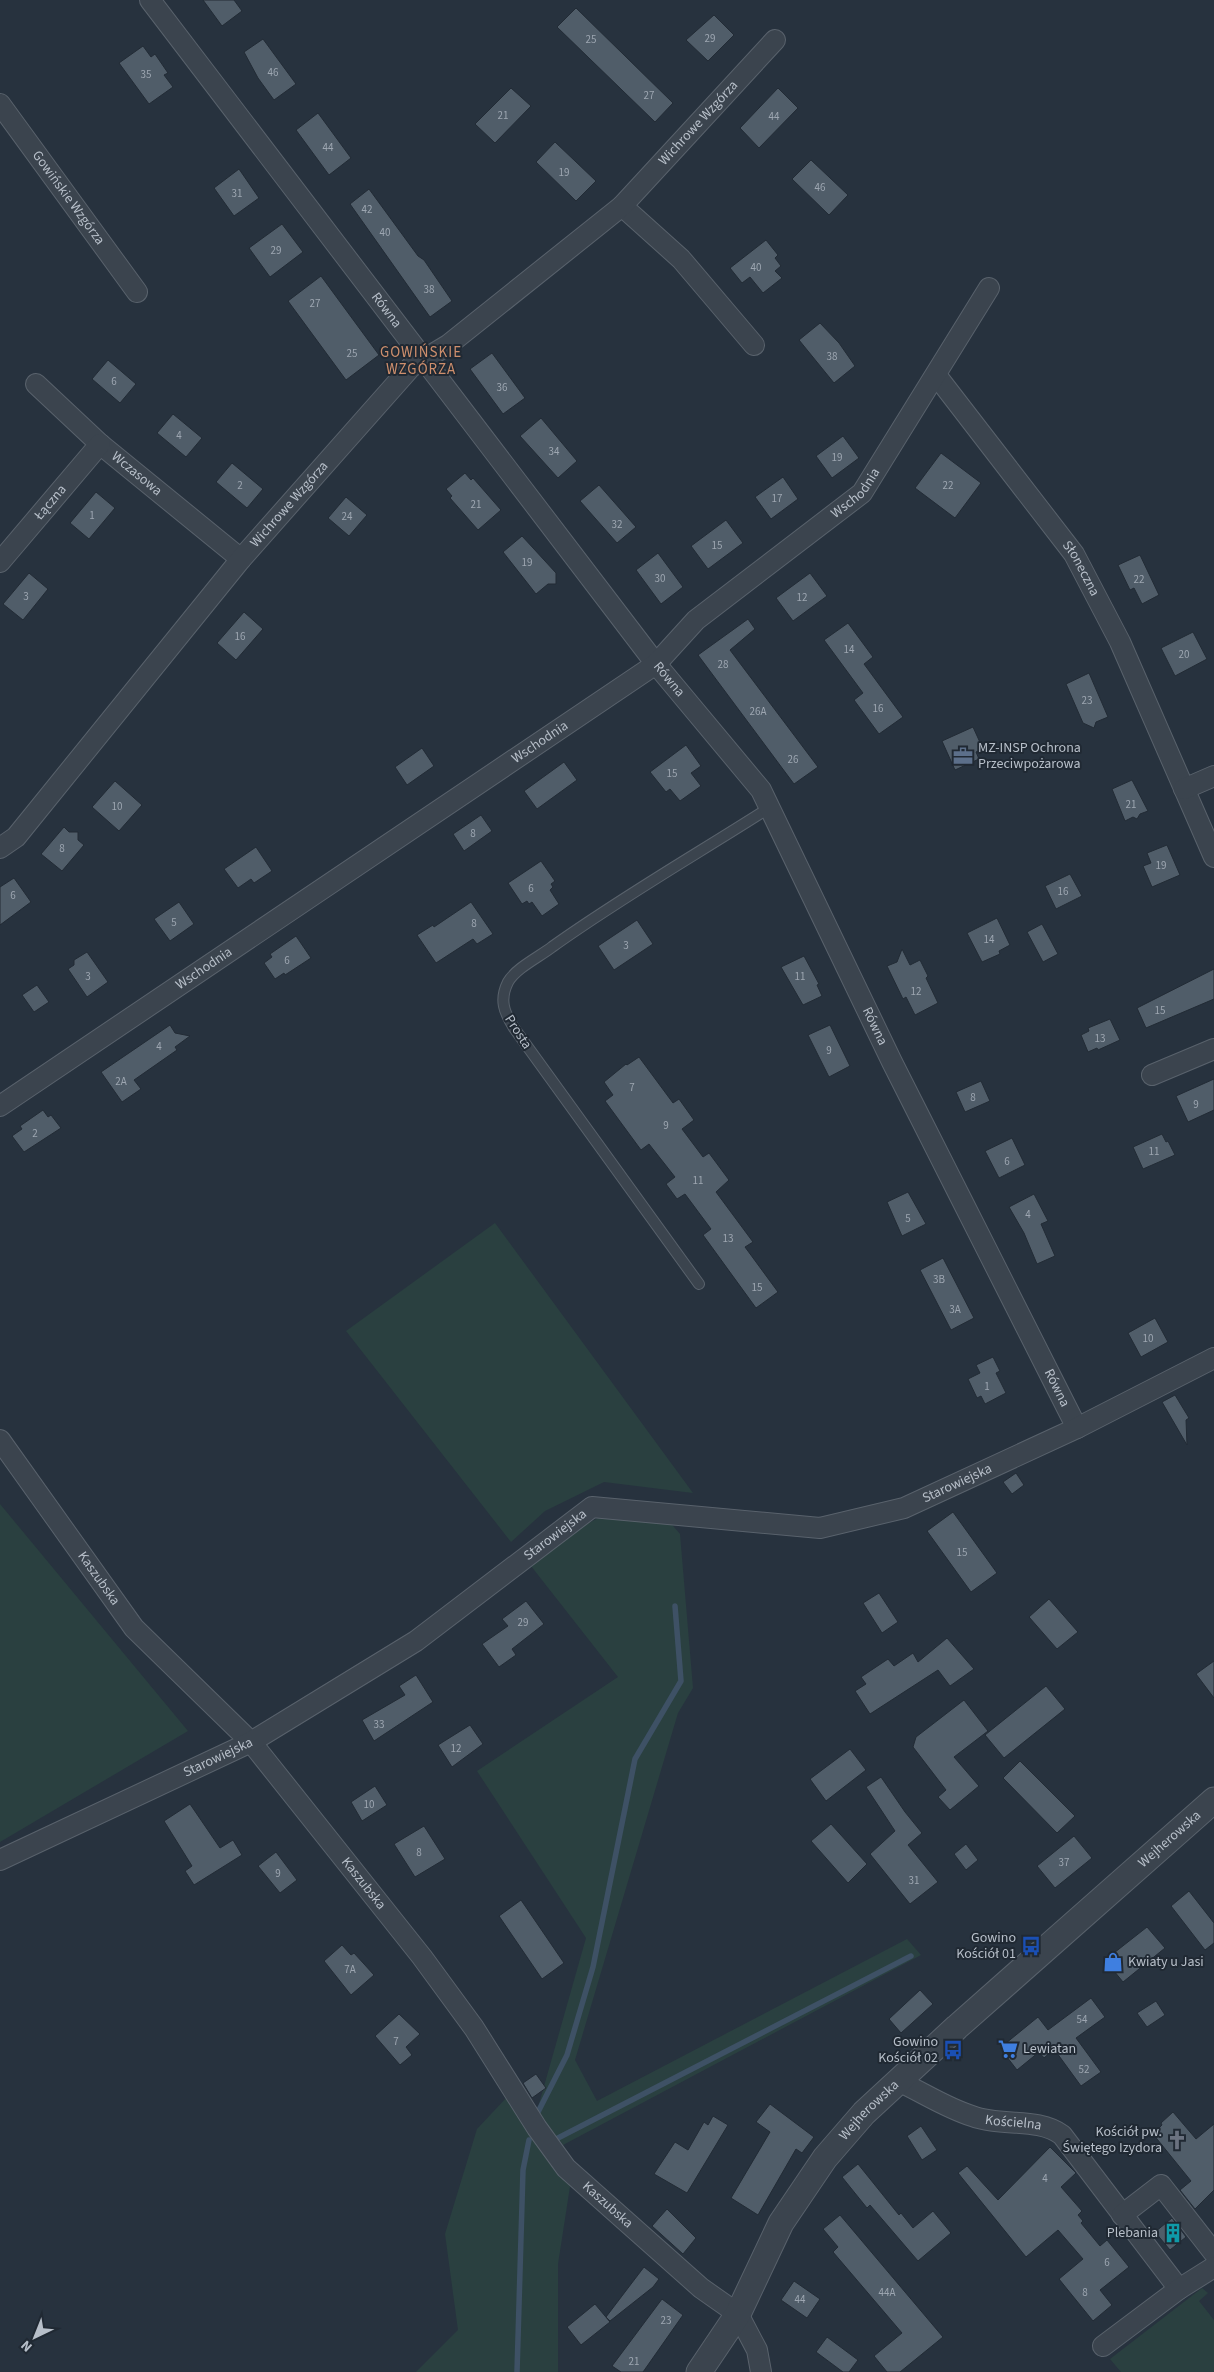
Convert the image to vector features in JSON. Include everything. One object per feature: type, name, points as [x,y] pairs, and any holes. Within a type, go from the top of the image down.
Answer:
[{"type":"street","name":"Równa","points":[[150,0],[656,664],[761,790],[892,1062],[1077,1428]]},
{"type":"street","name":"Wichrowe Wzgórza","points":[[0,848],[16,837],[241,560],[411,367],[448,345],[622,206],[775,40]]},
{"type":"street","name":"Gowińskie Wzgórza","points":[[0,104],[137,292]]},
{"type":"street","points":[[622,206],[681,259],[754,345]]},
{"type":"street","name":"Wschodnia","points":[[0,1106],[656,664],[696,620],[862,493],[989,288]]},
{"type":"street","name":"Słoneczna","points":[[936,375],[1074,554],[1120,642],[1214,857]]},
{"type":"street","name":"Wczasowa","points":[[36,384],[100,444],[241,560]]},
{"type":"street","name":"Łączna","points":[[0,562],[100,444]]},
{"type":"street","points":[[1184,789],[1214,776]]},
{"type":"street","points":[[1152,1075],[1214,1049]]},
{"type":"street","name":"Starowiejska","points":[[0,1860],[251,1742],[416,1641],[592,1507],[820,1528],[904,1508],[1077,1428],[1214,1358]]},
{"type":"street","name":"Kaszubska","points":[[0,1440],[134,1628],[251,1742],[422,1957],[474,2028],[537,2128],[566,2168],[701,2288],[738,2314]]},
{"type":"street","name":"Wejherowska","points":[[699,2372],[738,2314],[781,2223],[825,2158],[864,2113],[1214,1800]]},
{"type":"street","name":"Kościelna","points":[[898,2081],[971,2116],[1000,2123],[1041,2125],[1052,2128],[1062,2135],[1179,2289]]},
{"type":"street","points":[[1122,2215],[1161,2185],[1214,2253]]},
{"type":"street","points":[[1103,2346],[1179,2289],[1214,2268]]},
{"type":"street","points":[[738,2314],[757,2350],[761,2372]]},
{"type":"lane","name":"Prosta","points":[[699,1284],[514,1028],[504,1011],[503,995],[509,980],[523,968],[604,910],[769,808]]},
{"type":"green space","points":[[495,1223],[693,1493],[604,1482],[545,1511],[511,1542],[346,1331]]},
{"type":"green space","points":[[0,1504],[188,1731],[0,1842]]},
{"type":"green space","points":[[604,1515],[668,1520],[680,1534],[693,1688],[678,1713],[575,2060],[597,2101],[907,1939],[921,1955],[563,2145],[537,2111],[586,1938],[477,1771],[618,1677],[531,1566],[566,1535]]},
{"type":"green space","points":[[508,2096],[571,2180],[558,2264],[558,2372],[416,2372],[458,2330],[445,2234],[477,2129]]},
{"type":"green space","points":[[1202,2288],[1208,2293],[1199,2301],[1214,2320],[1214,2372],[1121,2372],[1110,2359]]},
{"type":"building","points":[[203,0],[234,0],[242,11],[222,26]]},
{"type":"building","points":[[576,8],[673,103],[655,122],[557,27]]},
{"type":"building","points":[[714,15],[734,35],[708,61],[686,40]]},
{"type":"building","points":[[263,39],[296,84],[274,100],[258,78],[244,52]]},
{"type":"building","points":[[143,46],[151,57],[155,54],[168,73],[164,75],[173,87],[149,104],[119,63]]},
{"type":"building","points":[[511,88],[531,106],[495,143],[475,124]]},
{"type":"building","points":[[778,88],[798,108],[759,148],[740,128]]},
{"type":"building","points":[[318,113],[351,158],[329,175],[296,130]]},
{"type":"building","points":[[555,142],[596,181],[576,201],[536,162]]},
{"type":"building","points":[[811,160],[848,195],[829,215],[792,179]]},
{"type":"building","points":[[239,169],[259,198],[234,216],[214,188]]},
{"type":"building","points":[[369,189],[418,256],[424,260],[452,301],[430,317],[350,204]]},
{"type":"building","points":[[282,224],[303,252],[270,277],[249,248]]},
{"type":"building","points":[[766,240],[778,255],[775,258],[781,266],[775,271],[782,278],[763,293],[750,277],[742,283],[730,268]]},
{"type":"building","points":[[321,276],[379,355],[346,380],[288,301]]},
{"type":"building","points":[[820,323],[839,343],[855,366],[834,383],[799,340]]},
{"type":"building","points":[[492,353],[525,398],[503,414],[470,369]]},
{"type":"building","points":[[108,360],[136,384],[120,403],[92,379]]},
{"type":"building","points":[[173,414],[202,438],[186,457],[157,433]]},
{"type":"building","points":[[541,418],[577,461],[558,478],[520,436]]},
{"type":"building","points":[[843,436],[859,458],[832,478],[816,456]]},
{"type":"building","points":[[941,453],[981,483],[955,518],[915,488]]},
{"type":"building","points":[[232,463],[263,489],[247,508],[216,482]]},
{"type":"building","points":[[465,473],[471,480],[473,478],[501,510],[478,530],[450,498],[452,496],[446,489]]},
{"type":"building","points":[[783,477],[798,499],[771,519],[755,497]]},
{"type":"building","points":[[599,485],[636,527],[617,543],[580,501]]},
{"type":"building","points":[[96,492],[115,508],[89,539],[70,523]]},
{"type":"building","points":[[346,497],[367,515],[349,536],[328,518]]},
{"type":"building","points":[[726,520],[743,543],[708,569],[691,546]]},
{"type":"building","points":[[522,536],[556,573],[556,584],[548,584],[536,594],[503,552]]},
{"type":"building","points":[[658,553],[683,587],[661,604],[636,570]]},
{"type":"building","points":[[1140,555],[1159,595],[1142,604],[1134,588],[1130,590],[1118,565]]},
{"type":"building","points":[[29,573],[48,589],[23,620],[3,604]]},
{"type":"building","points":[[810,573],[827,596],[793,621],[776,598]]},
{"type":"building","points":[[244,612],[263,629],[236,660],[217,643]]},
{"type":"building","points":[[748,619],[755,629],[730,650],[818,767],[794,784],[698,655]]},
{"type":"building","points":[[848,623],[873,657],[864,664],[903,717],[879,734],[854,700],[863,693],[824,640]]},
{"type":"building","points":[[1193,632],[1207,659],[1175,676],[1161,648]]},
{"type":"building","points":[[1089,673],[1108,717],[1096,722],[1094,728],[1083,723],[1066,684]]},
{"type":"building","name":"MZ-INSP Ochrona Przeciwpożarowa","points":[[973,727],[983,749],[976,752],[979,759],[955,770],[942,741]]},
{"type":"building","points":[[686,745],[701,766],[691,773],[701,786],[680,801],[670,789],[666,792],[650,772]]},
{"type":"building","points":[[422,748],[434,766],[407,785],[395,767]]},
{"type":"building","points":[[564,762],[577,780],[537,809],[524,791]]},
{"type":"building","points":[[1132,780],[1148,811],[1140,814],[1137,819],[1133,817],[1125,821],[1112,789]]},
{"type":"building","points":[[115,781],[142,805],[119,831],[92,807]]},
{"type":"building","points":[[481,815],[492,831],[464,851],[453,834]]},
{"type":"building","points":[[64,827],[69,832],[78,832],[78,840],[84,845],[62,871],[41,854]]},
{"type":"building","points":[[1167,845],[1180,875],[1152,887],[1143,866],[1151,863],[1147,853]]},
{"type":"building","points":[[256,847],[272,871],[254,883],[251,879],[238,888],[224,869]]},
{"type":"building","points":[[541,861],[555,881],[551,884],[553,887],[550,890],[559,904],[542,916],[532,902],[529,904],[527,901],[522,904],[508,883]]},
{"type":"building","points":[[1070,874],[1082,896],[1056,909],[1045,886]]},
{"type":"building","points":[[14,878],[31,902],[0,925],[0,887]]},
{"type":"building","points":[[179,902],[194,924],[170,941],[154,919]]},
{"type":"building","points":[[471,902],[493,934],[477,944],[473,939],[436,963],[417,935],[433,925],[434,927]]},
{"type":"building","points":[[997,918],[1010,945],[999,951],[1000,954],[982,962],[967,933]]},
{"type":"building","points":[[637,920],[653,944],[614,970],[598,946]]},
{"type":"building","points":[[1042,924],[1058,954],[1043,962],[1027,932]]},
{"type":"building","points":[[296,936],[311,958],[285,975],[284,973],[275,979],[264,963],[272,957],[270,954]]},
{"type":"building","points":[[902,949],[910,965],[920,960],[938,1003],[915,1015],[906,997],[903,999],[887,966],[897,962]]},
{"type":"building","points":[[87,952],[108,982],[87,997],[68,969],[74,965],[74,960]]},
{"type":"building","points":[[804,956],[819,984],[817,985],[822,996],[803,1005],[781,967]]},
{"type":"building","points":[[1214,969],[1214,999],[1146,1028],[1137,1008]]},
{"type":"building","points":[[37,985],[49,1002],[34,1012],[22,995]]},
{"type":"building","points":[[1110,1019],[1120,1040],[1098,1050],[1097,1048],[1088,1052],[1081,1035],[1089,1031],[1088,1028]]},
{"type":"building","points":[[170,1025],[175,1033],[190,1036],[175,1047],[177,1050],[134,1080],[141,1089],[122,1102],[101,1072]]},
{"type":"building","points":[[830,1025],[850,1066],[829,1077],[808,1035]]},
{"type":"building","points":[[639,1057],[673,1103],[679,1099],[694,1120],[682,1129],[703,1157],[709,1153],[729,1180],[716,1192],[753,1242],[745,1247],[778,1292],[756,1308],[703,1235],[711,1229],[685,1194],[677,1199],[666,1184],[675,1177],[649,1144],[641,1150],[605,1101],[613,1095],[604,1082],[626,1064]]},
{"type":"building","points":[[1214,1079],[1214,1110],[1188,1122],[1176,1096]]},
{"type":"building","points":[[981,1081],[990,1101],[965,1112],[956,1092]]},
{"type":"building","points":[[43,1110],[48,1117],[51,1115],[61,1128],[24,1152],[12,1136],[22,1129],[20,1126]]},
{"type":"building","points":[[1162,1134],[1175,1155],[1143,1169],[1133,1147]]},
{"type":"building","points":[[1012,1138],[1025,1165],[999,1178],[985,1151]]},
{"type":"building","points":[[908,1192],[926,1224],[902,1236],[887,1202]]},
{"type":"building","points":[[1034,1194],[1048,1221],[1041,1224],[1055,1256],[1037,1264],[1024,1233],[1009,1207]]},
{"type":"building","points":[[943,1258],[974,1318],[951,1330],[920,1270]]},
{"type":"building","points":[[1155,1318],[1168,1342],[1141,1357],[1128,1333]]},
{"type":"building","points":[[993,1357],[1000,1371],[996,1373],[1006,1393],[985,1404],[981,1396],[977,1398],[968,1379],[980,1373],[976,1365]]},
{"type":"building","points":[[1175,1395],[1189,1418],[1186,1420],[1187,1445],[1162,1402]]},
{"type":"building","points":[[1016,1473],[1024,1485],[1012,1494],[1003,1482]]},
{"type":"building","points":[[953,1512],[997,1573],[971,1592],[927,1531]]},
{"type":"building","points":[[879,1593],[898,1622],[882,1633],[863,1603]]},
{"type":"building","points":[[1049,1599],[1078,1632],[1057,1649],[1029,1617]]},
{"type":"building","points":[[526,1601],[544,1624],[512,1649],[516,1655],[499,1667],[482,1644],[508,1626],[502,1619]]},
{"type":"building","points":[[947,1638],[974,1669],[950,1686],[938,1670],[870,1714],[855,1691],[866,1684],[861,1677],[888,1659],[894,1666],[913,1653],[918,1662]]},
{"type":"building","points":[[1214,1661],[1214,1698],[1196,1674]]},
{"type":"building","points":[[416,1675],[433,1702],[374,1741],[362,1720],[405,1695],[399,1686]]},
{"type":"building","points":[[1046,1686],[1065,1709],[1004,1758],[985,1735]]},
{"type":"building","points":[[964,1700],[988,1731],[954,1757],[979,1786],[950,1810],[938,1797],[946,1790],[913,1747],[916,1737]]},
{"type":"building","points":[[470,1725],[483,1744],[452,1767],[438,1745]]},
{"type":"building","points":[[850,1749],[866,1770],[826,1801],[810,1779]]},
{"type":"building","points":[[1020,1761],[1075,1816],[1057,1833],[1003,1778]]},
{"type":"building","points":[[881,1777],[922,1833],[908,1845],[938,1882],[910,1904],[870,1854],[895,1831],[866,1787]]},
{"type":"building","points":[[375,1786],[387,1805],[362,1821],[351,1802]]},
{"type":"building","points":[[190,1804],[220,1848],[233,1840],[242,1855],[194,1885],[185,1871],[192,1866],[164,1821]]},
{"type":"building","points":[[831,1824],[867,1864],[848,1883],[811,1841]]},
{"type":"building","points":[[424,1826],[445,1859],[415,1877],[394,1844]]},
{"type":"building","points":[[1074,1836],[1092,1858],[1055,1888],[1037,1866]]},
{"type":"building","points":[[966,1844],[978,1860],[966,1870],[954,1854]]},
{"type":"building","points":[[276,1852],[297,1880],[280,1893],[258,1866]]},
{"type":"building","points":[[1189,1891],[1214,1923],[1214,1943],[1205,1950],[1171,1906]]},
{"type":"building","points":[[521,1900],[564,1963],[542,1979],[499,1916]]},
{"type":"building","points":[[1147,1927],[1165,1948],[1123,1982],[1105,1960]]},
{"type":"building","points":[[342,1945],[351,1955],[354,1953],[374,1975],[351,1995],[324,1961]]},
{"type":"building","points":[[920,1990],[933,2004],[901,2033],[889,2019]]},
{"type":"building","points":[[1091,1998],[1105,2017],[1076,2038],[1101,2072],[1081,2086],[1054,2049],[1044,2058],[1039,2052],[1017,2070],[1000,2048],[1038,2017],[1048,2030]]},
{"type":"building","points":[[1156,2001],[1165,2015],[1147,2027],[1137,2013]]},
{"type":"building","points":[[399,2014],[420,2034],[406,2047],[412,2055],[400,2065],[375,2036]]},
{"type":"building","points":[[536,2074],[546,2088],[532,2098],[523,2083]]},
{"type":"building","points":[[770,2104],[814,2137],[802,2153],[796,2149],[758,2215],[731,2198],[770,2132],[756,2122]]},
{"type":"building","points":[[1173,2112],[1196,2139],[1214,2124],[1214,2190],[1195,2209],[1180,2190],[1191,2181],[1153,2134]]},
{"type":"building","points":[[713,2116],[728,2125],[687,2193],[654,2174],[675,2142],[688,2150],[704,2122],[708,2125]]},
{"type":"building","points":[[921,2126],[937,2150],[922,2160],[907,2136]]},
{"type":"building","points":[[1050,2147],[1076,2173],[1061,2187],[1082,2211],[1078,2215],[1083,2221],[1081,2223],[1100,2246],[1107,2240],[1129,2267],[1100,2290],[1112,2305],[1093,2321],[1059,2279],[1083,2259],[1058,2230],[1026,2257],[958,2173],[967,2166],[998,2200]]},
{"type":"building","points":[[858,2164],[899,2215],[901,2213],[913,2228],[933,2211],[951,2233],[918,2261],[870,2205],[867,2208],[842,2177]]},
{"type":"building","points":[[667,2209],[696,2238],[683,2254],[652,2226]]},
{"type":"building","points":[[840,2215],[943,2337],[900,2372],[887,2372],[874,2356],[902,2333],[833,2252],[838,2247],[823,2229]]},
{"type":"building","name":"Plebania","points":[[1172,2218],[1186,2237],[1170,2250],[1155,2232]]},
{"type":"building","points":[[644,2267],[659,2279],[653,2287],[610,2321],[606,2317]]},
{"type":"building","points":[[794,2281],[820,2299],[807,2318],[781,2300]]},
{"type":"building","points":[[662,2299],[683,2315],[643,2372],[621,2372],[612,2366]]},
{"type":"building","points":[[595,2304],[610,2322],[581,2345],[567,2327]]},
{"type":"building","points":[[827,2337],[858,2360],[849,2372],[843,2372],[816,2352]]},
{"type":"waterway","points":[[538,2112],[567,2055],[593,1967],[635,1759],[681,1681],[675,1606]]},
{"type":"waterway","points":[[558,2138],[911,1956]]},
{"type":"waterway","points":[[517,2372],[523,2170],[529,2140]]},
{"type":"place","name":"MZ-INSP Ochrona Przeciwpożarowa","points":[[963,756]]},
{"type":"place","name":"Gowino Kościół 01","points":[[1031,1946]]},
{"type":"place","name":"Kwiaty u Jasi","points":[[1113,1962]]},
{"type":"place","name":"Lewiatan","points":[[1008,2049]]},
{"type":"place","name":"Gowino Kościół 02","points":[[953,2050]]},
{"type":"place","name":"Kościół pw. Świętego Izydora","points":[[1177,2140]]},
{"type":"place","name":"Plebania","points":[[1173,2233]]},
{"type":"district","name":"GOWIŃSKIE WZGÓRZA","points":[[421,360]]}]
